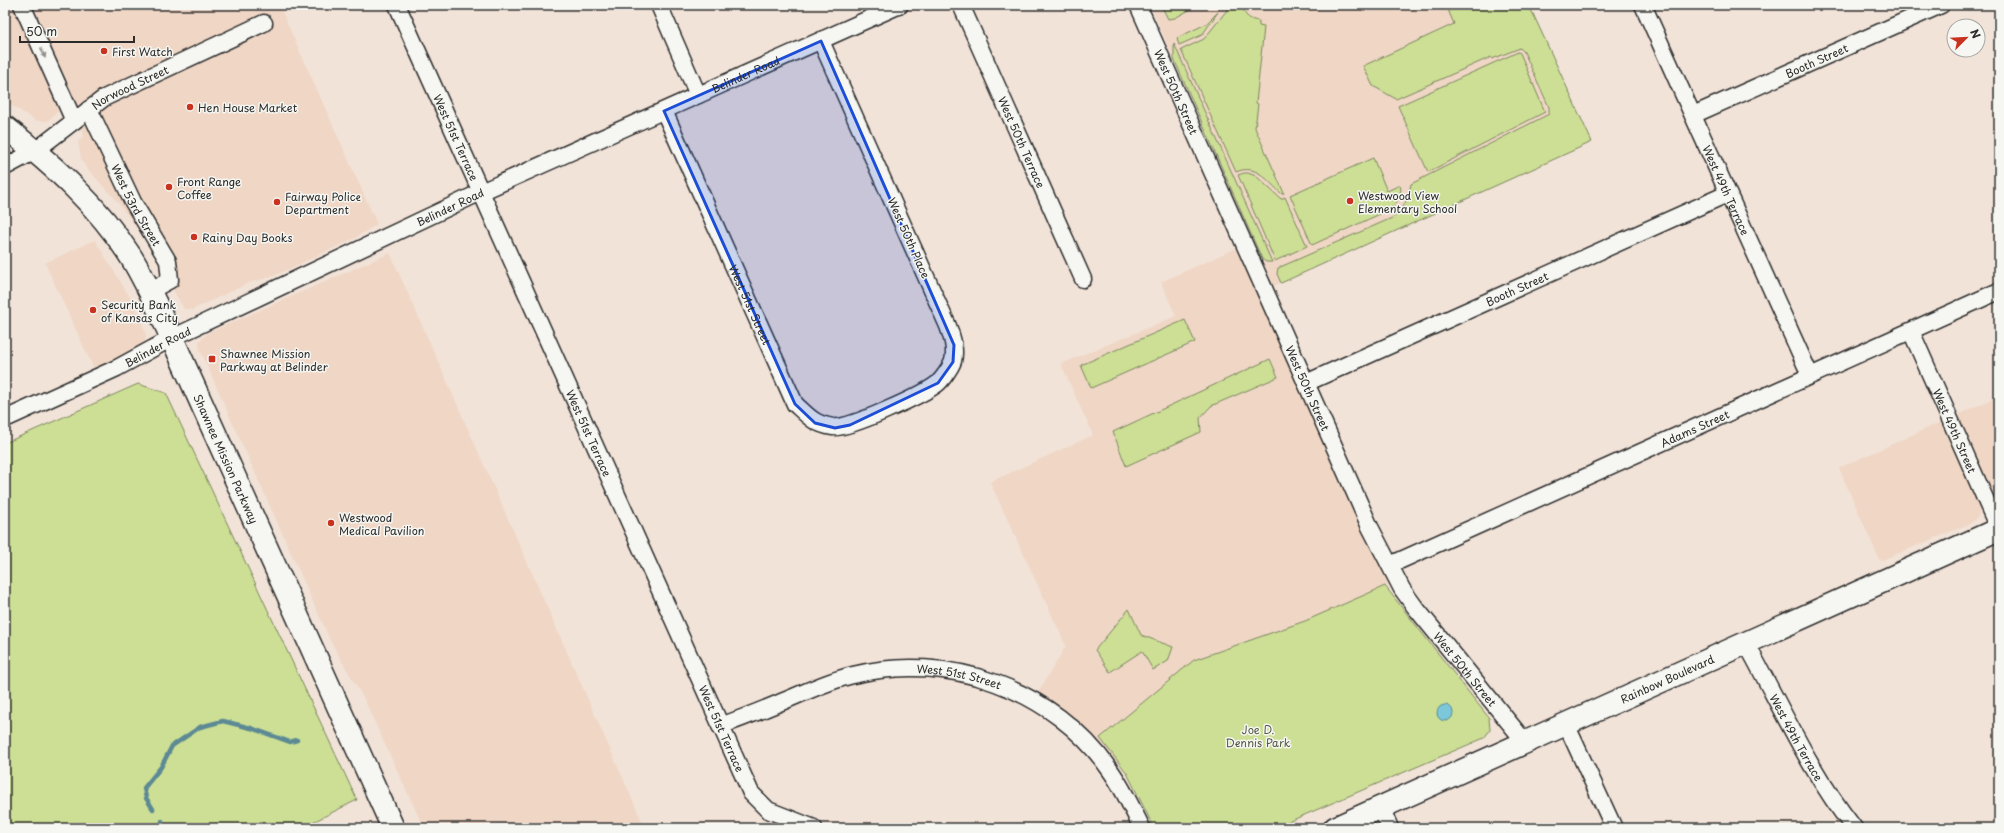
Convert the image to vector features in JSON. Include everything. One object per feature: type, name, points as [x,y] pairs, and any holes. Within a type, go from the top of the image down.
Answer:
[{"type":"main road","name":"Shawnee Mission Parkway","points":[[5,127],[35,151],[90,202],[131,257],[150,291],[393,828]]},
{"type":"main road","name":"Rainbow Boulevard","points":[[1335,828],[1999,530]]},
{"type":"street","points":[[22,5],[74,121]]},
{"type":"street","name":"West 51st Terrace","points":[[397,5],[751,793],[768,810],[814,828]]},
{"type":"street","points":[[659,5],[698,95]]},
{"type":"street","name":"Belinder Road","points":[[5,419],[123,365],[172,338],[481,192],[899,5]]},
{"type":"street","name":"West 50th Terrace","points":[[961,5],[1083,279]]},
{"type":"street","name":"West 50th Street","points":[[1138,5],[1370,527],[1402,588],[1415,607],[1525,742]]},
{"type":"street","name":"West 49th Terrace","points":[[1643,5],[1810,375]]},
{"type":"street","name":"Booth Street","points":[[1693,116],[1941,5]]},
{"type":"street","name":"Norwood Street","points":[[5,167],[35,151],[104,98],[264,23]]},
{"type":"street","name":"West 50th Place","points":[[820,41],[944,318],[954,345],[952,362],[938,383],[886,409]]},
{"type":"street","name":"West 53rd Street","points":[[89,109],[133,202],[168,261],[170,280],[150,291]]},
{"type":"street","name":"West 51st Street","points":[[664,111],[796,404],[815,422],[835,428],[850,425],[886,409]]},
{"type":"street","name":"Booth Street","points":[[1306,383],[1727,194]]},
{"type":"street","name":"Adams Street","points":[[1390,565],[1810,375],[1999,292]]},
{"type":"street","name":"West 49th Street","points":[[1911,331],[1999,530]]},
{"type":"street","name":"West 49th Terrace","points":[[1746,643],[1799,745],[1819,778],[1854,828]]},
{"type":"street","name":"West 51st Street","points":[[720,726],[834,680],[854,674],[884,669],[923,668],[970,674],[1014,690],[1054,713],[1084,738],[1109,769],[1125,794],[1142,828]]},
{"type":"street","points":[[1566,724],[1614,828]]},
{"type":"street","points":[[1381,807],[1390,828]]},
{"type":"highlighted area","points":[[821,41],[954,345],[953,362],[938,383],[850,425],[835,428],[815,423],[795,404],[664,111]]},
{"type":"shaded area","points":[[5,5],[15,5],[57,99],[58,111],[48,121],[36,121],[5,101]]},
{"type":"shaded area","points":[[25,5],[279,5],[377,224],[355,238],[274,276],[248,283],[192,310],[184,309],[143,237],[117,201],[85,166],[81,158],[78,142],[84,135]]},
{"type":"shaded area","name":"Westwood View Elementary School","points":[[1150,5],[1529,5],[1592,142],[1274,286]]},
{"type":"shaded area","points":[[95,240],[134,304],[146,337],[142,347],[95,371],[45,263]]},
{"type":"shaded area","points":[[1241,246],[1393,583],[1385,587],[1489,718],[1274,828],[1154,828],[1127,773],[1094,739],[1037,694],[1066,646],[990,482],[1093,435],[1061,364],[1176,316],[1161,282]]},
{"type":"shaded area","points":[[390,253],[645,828],[424,828],[364,699],[331,642],[200,350],[199,341],[208,333]]},
{"type":"shaded area","points":[[1999,396],[1999,505],[1993,495],[1957,415]]},
{"type":"shaded area","points":[[1941,422],[1980,507],[1978,517],[1969,524],[1880,561],[1839,468]]},
{"type":"green space","points":[[1161,5],[1198,5],[1175,18],[1168,19]]},
{"type":"green space","points":[[1231,5],[1243,5],[1245,14],[1252,19],[1259,21],[1259,26],[1264,27],[1256,103],[1258,104],[1255,128],[1284,193],[1282,194],[1256,172],[1243,170],[1236,172],[1181,50],[1204,39]]},
{"type":"green space","points":[[1446,5],[1529,5],[1592,142],[1281,283],[1277,274],[1278,268],[1392,218],[1400,212],[1405,204],[1411,184],[1549,114],[1549,107],[1524,52],[1520,48],[1492,59],[1491,57],[1396,99],[1373,86],[1363,66],[1454,24]]},
{"type":"green space","points":[[1218,12],[1202,35],[1179,45],[1177,39],[1179,37],[1206,24]]},
{"type":"green space","points":[[1174,44],[1272,262],[1266,262],[1262,259],[1174,59]]},
{"type":"green space","points":[[1518,52],[1520,53],[1545,112],[1428,172],[1398,106]]},
{"type":"green space","points":[[1373,158],[1387,191],[1400,185],[1401,192],[1395,204],[1391,209],[1312,245],[1290,195]]},
{"type":"green space","points":[[1244,173],[1256,176],[1281,199],[1285,197],[1307,246],[1275,261],[1238,175]]},
{"type":"green space","points":[[1185,320],[1195,342],[1091,388],[1081,365]]},
{"type":"green space","points":[[1270,359],[1278,377],[1211,406],[1200,418],[1201,432],[1126,466],[1113,432]]},
{"type":"green space","points":[[138,384],[166,393],[357,800],[301,828],[5,828],[5,443]]},
{"type":"green space","name":"Joe D. Dennis Park","points":[[1385,586],[1489,718],[1490,730],[1484,738],[1274,828],[1154,828],[1127,773],[1100,738],[1194,660],[1305,621]]},
{"type":"green space","points":[[1129,609],[1141,635],[1173,647],[1168,661],[1153,670],[1142,651],[1110,672],[1095,650]]},
{"type":"water","points":[[1442,705],[1448,705],[1453,710],[1451,719],[1448,721],[1442,721],[1437,716],[1437,710]]},
{"type":"waterway","points":[[153,809],[146,798],[144,788],[161,767],[172,746],[200,727],[223,721],[251,728],[290,742],[297,740]]},
{"type":"waterway","points":[[162,821],[162,828]]},
{"type":"place","name":"First Watch","points":[[104,51]]},
{"type":"place","name":"Hen House Market","points":[[190,107]]},
{"type":"place","name":"Front Range Coffee","points":[[169,187]]},
{"type":"place","name":"Westwood View Elementary School","points":[[1350,201]]},
{"type":"place","name":"Fairway Police Department","points":[[277,202]]},
{"type":"place","name":"Rainy Day Books","points":[[194,237]]},
{"type":"place","name":"Security Bank of Kansas City","points":[[93,310]]},
{"type":"place","name":"Shawnee Mission Parkway at Belinder","points":[[212,359]]},
{"type":"place","name":"Westwood Medical Pavilion","points":[[331,523]]}]
